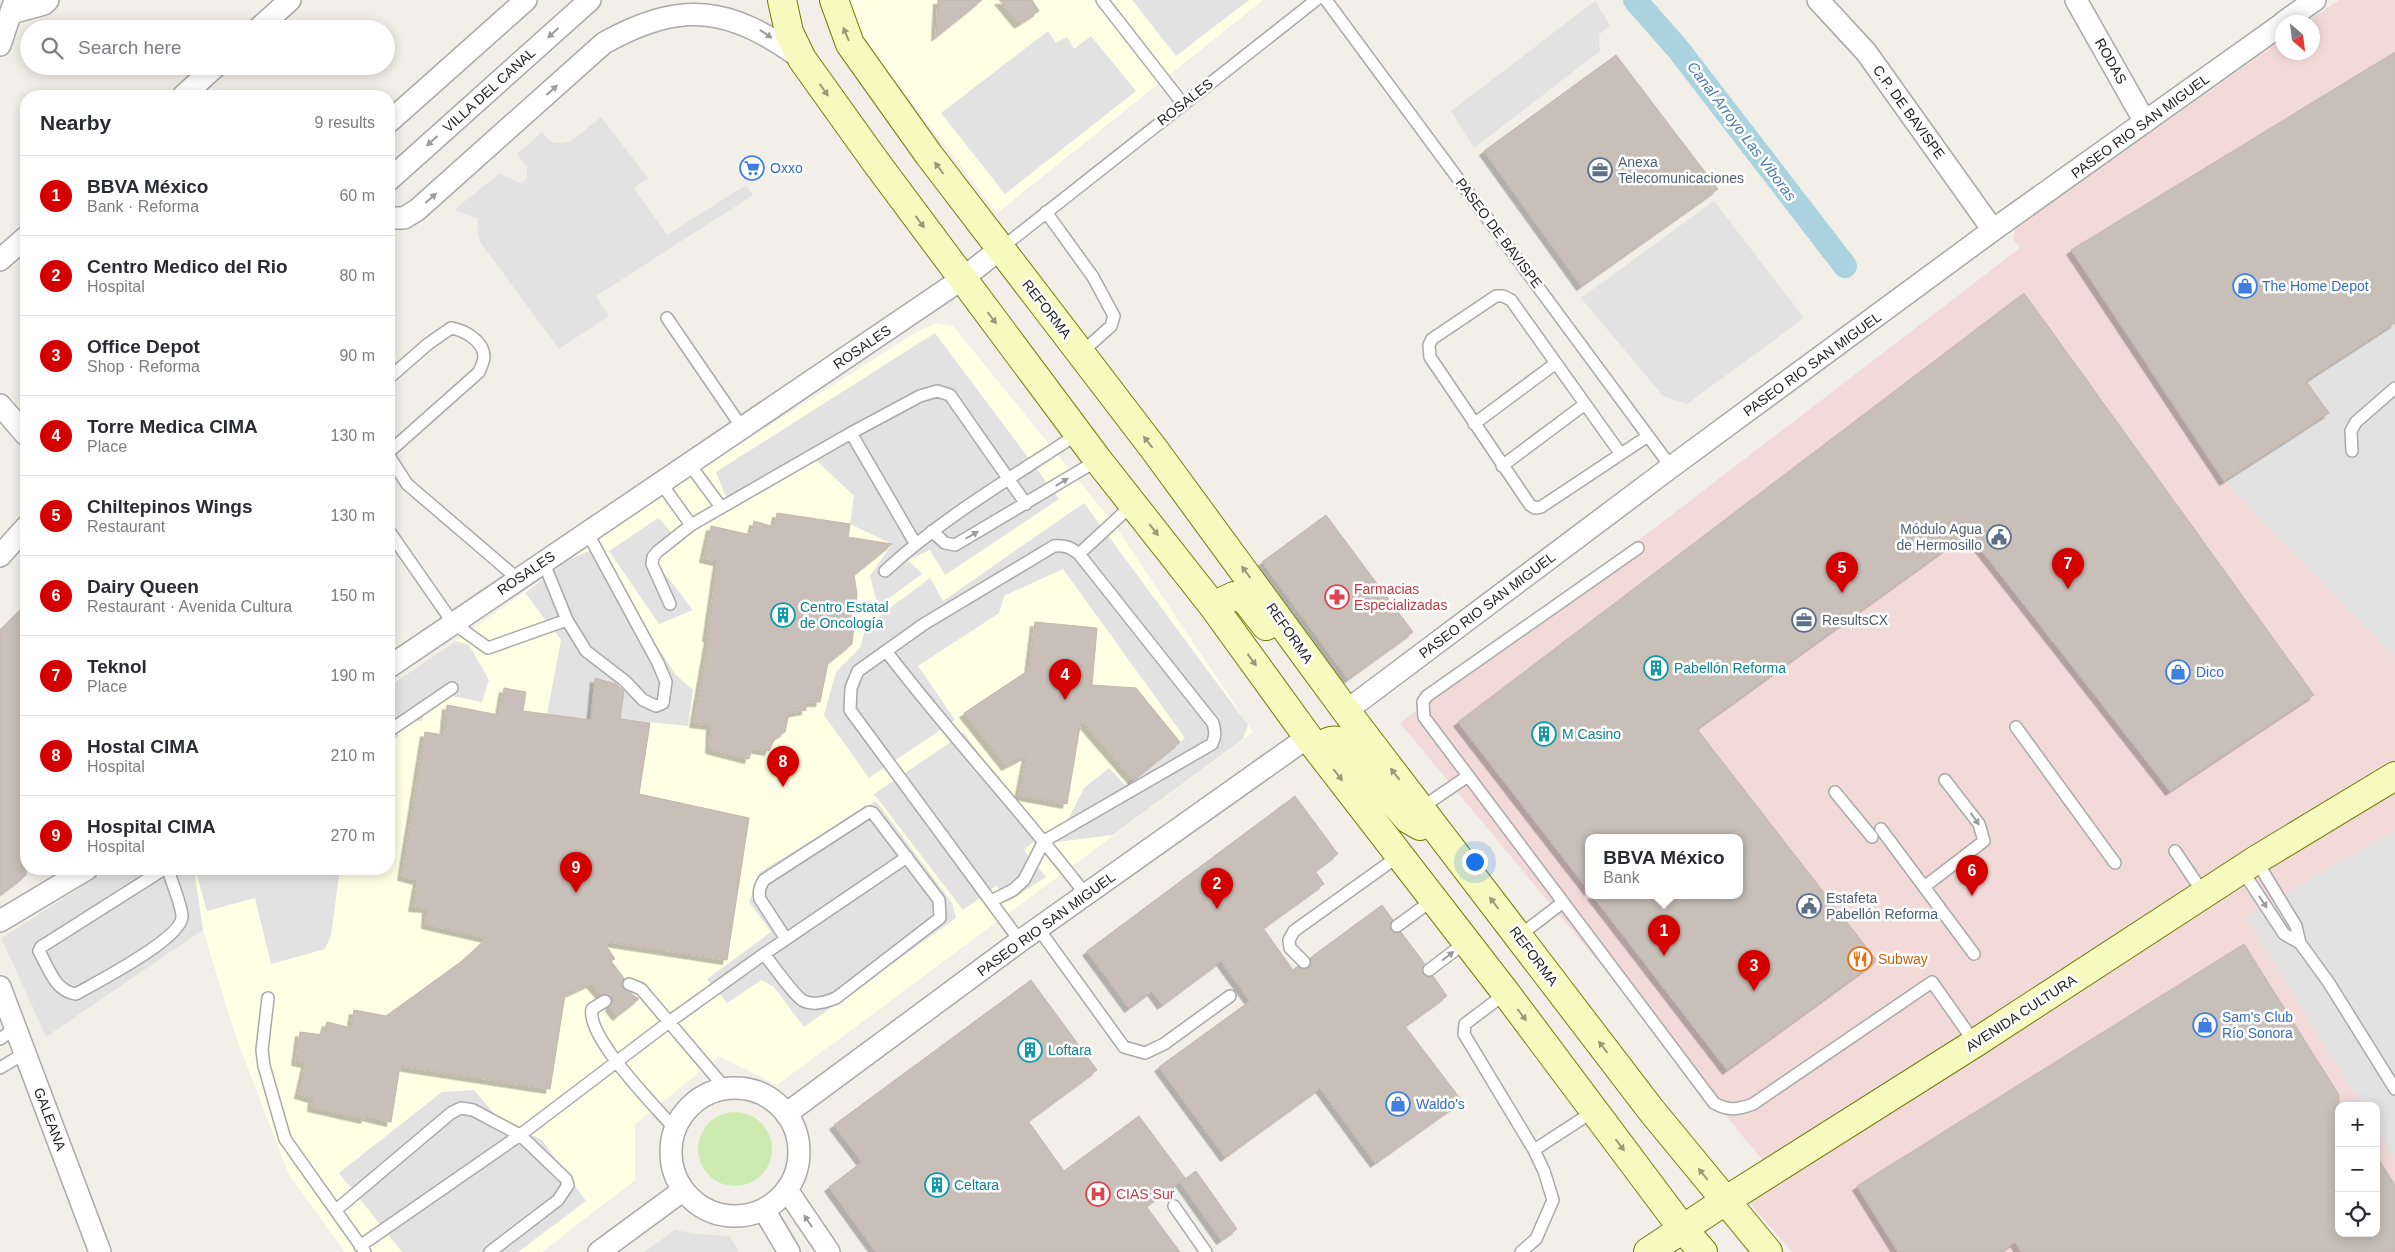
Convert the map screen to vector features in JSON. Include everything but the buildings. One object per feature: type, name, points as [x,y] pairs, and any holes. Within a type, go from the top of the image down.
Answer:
[{"type":"main road","points":[[782,0],[789,32],[802,59],[962,279],[1098,460],[1213,606],[1313,744],[1506,993],[1682,1228],[1703,1252]]},
{"type":"main road","name":"REFORMA","points":[[834,0],[850,44],[863,65],[1266,599],[1346,711],[1651,1110],[1768,1252]]},
{"type":"main road","points":[[1213,606],[1234,596],[1242,598],[1306,672],[1329,688]]},
{"type":"main road","points":[[1313,744],[1334,739],[1342,742],[1408,819],[1421,826],[1438,830]]},
{"type":"main road","name":"AVENIDA CULTURA","points":[[1648,1252],[1682,1228],[1975,1043],[2249,864],[2395,776]]},
{"type":"street","points":[[0,45],[13,7],[44,4],[48,0]]},
{"type":"street","points":[[268,20],[290,0]]},
{"type":"street","points":[[395,117],[526,0]]},
{"type":"street","name":"VILLA DEL CANAL","points":[[395,175],[590,0]]},
{"type":"street","name":"C.P. DE BAVISPE","points":[[1818,0],[1866,52],[1993,230]]},
{"type":"street","name":"RODAS","points":[[2076,0],[2145,122]]},
{"type":"street","name":"PASEO RIO SAN MIGUEL","points":[[2294,15],[2315,0]]},
{"type":"street","points":[[395,218],[404,218],[417,210],[604,43],[644,10],[674,4],[713,8],[740,18],[764,32],[802,59]]},
{"type":"street","name":"PASEO RIO SAN MIGUEL","points":[[1346,711],[1671,467],[1993,230],[2275,29]]},
{"type":"street","points":[[190,90],[206,75]]},
{"type":"street","points":[[0,260],[20,242]]},
{"type":"street","name":"ROSALES","points":[[395,663],[543,561],[690,465],[962,279],[1000,248]]},
{"type":"street","points":[[0,405],[20,428]]},
{"type":"street","points":[[0,556],[20,534]]},
{"type":"street","name":"PASEO RIO SAN MIGUEL","points":[[786,1114],[1038,928],[1313,744]]},
{"type":"street","points":[[0,921],[77,875]]},
{"type":"street","name":"GALEANA","points":[[0,987],[8,1033],[25,1053],[100,1252]]},
{"type":"street","points":[[725,1088],[747,1089],[768,1096],[786,1114],[795,1129],[800,1150],[797,1172],[787,1190],[777,1201],[764,1210],[743,1216],[720,1216],[699,1207],[682,1191],[672,1171],[670,1149],[674,1128],[686,1109],[704,1096],[725,1088]]},
{"type":"street","points":[[787,1190],[829,1252]]},
{"type":"street","points":[[599,1252],[682,1191]]},
{"type":"street","points":[[764,1210],[788,1252]]},
{"type":"lane","points":[[1102,0],[1183,104]]},
{"type":"lane","name":"ROSALES","points":[[1000,248],[1316,0]]},
{"type":"lane","name":"PASEO DE BAVISPE","points":[[1326,0],[1671,467]]},
{"type":"lane","points":[[1046,212],[1093,277],[1110,305],[1114,316],[1111,326],[1081,354]]},
{"type":"lane","points":[[1620,453],[1511,300],[1503,296],[1496,296],[1432,339],[1429,345],[1430,358],[1502,466],[1530,505],[1535,508],[1541,507],[1648,436]]},
{"type":"lane","points":[[667,318],[742,429]]},
{"type":"lane","points":[[395,373],[428,344],[451,328],[462,330],[482,346],[484,358],[479,372],[395,447]]},
{"type":"lane","points":[[1474,424],[1556,363]]},
{"type":"lane","points":[[2352,451],[2351,431],[2356,422],[2395,388]]},
{"type":"lane","points":[[670,604],[652,564],[653,557],[663,546],[691,525],[851,433],[920,396],[937,391],[950,395],[1026,504]]},
{"type":"lane","points":[[1502,466],[1585,404]]},
{"type":"lane","points":[[851,433],[915,543]]},
{"type":"lane","points":[[885,571],[915,543],[1079,433]]},
{"type":"lane","points":[[932,531],[945,543],[955,545],[1098,460]]},
{"type":"lane","points":[[395,465],[407,484],[518,579]]},
{"type":"lane","points":[[690,465],[721,507]]},
{"type":"lane","points":[[661,483],[691,525]]},
{"type":"lane","points":[[1079,554],[1133,504]]},
{"type":"lane","points":[[543,561],[567,620],[586,651],[625,681],[643,700],[656,706],[663,704],[666,682],[658,663],[587,532]]},
{"type":"lane","points":[[395,539],[454,623],[488,648],[567,620]]},
{"type":"lane","points":[[991,901],[1013,890],[1024,880],[1044,841],[1212,744],[1216,732],[1213,723],[1079,554],[1071,548],[1054,546],[924,624],[858,672],[851,688],[850,710],[1020,941]]},
{"type":"lane","points":[[1638,548],[1427,696],[1424,702],[1424,717],[1714,1103],[1726,1109],[1739,1109],[1753,1104],[1932,982],[1975,1043]]},
{"type":"lane","points":[[886,651],[931,710],[1044,841],[1086,895]]},
{"type":"lane","points":[[395,726],[452,688]]},
{"type":"lane","points":[[2016,727],[2115,863]]},
{"type":"lane","points":[[1422,808],[1468,776]]},
{"type":"lane","points":[[1924,887],[1984,841],[1979,824],[1946,780]]},
{"type":"lane","points":[[1835,792],[1872,836]]},
{"type":"lane","points":[[764,954],[802,1000],[824,1002],[836,998],[940,918],[939,900],[874,813],[870,812],[764,880],[758,893],[760,899],[786,939]]},
{"type":"lane","points":[[1881,829],[1974,954]]},
{"type":"lane","points":[[2175,851],[2204,894]]},
{"type":"lane","points":[[1304,962],[1290,948],[1289,940],[1294,931],[1400,855]]},
{"type":"lane","points":[[268,998],[262,1050],[264,1066],[285,1139],[363,1249],[520,1135],[669,1022],[764,954],[907,857]]},
{"type":"lane","points":[[2249,864],[2284,934],[2300,943]]},
{"type":"lane","points":[[2249,864],[2296,926],[2300,943],[2329,983],[2395,1089]]},
{"type":"lane","points":[[156,875],[41,947],[39,951],[59,988],[66,993],[76,994],[164,941],[178,929],[182,916],[168,875]]},
{"type":"lane","points":[[1397,926],[1434,899]]},
{"type":"lane","points":[[1519,936],[1562,903]]},
{"type":"lane","points":[[1038,928],[1124,1047],[1145,1054],[1164,1044],[1230,996]]},
{"type":"lane","points":[[1429,970],[1466,942]]},
{"type":"lane","points":[[628,984],[641,990],[725,1088]]},
{"type":"lane","points":[[1506,993],[1465,1024],[1464,1034],[1534,1150],[1544,1171],[1553,1200],[1536,1239],[1521,1252]]},
{"type":"lane","points":[[606,1001],[592,1009],[591,1015],[616,1062],[674,1128]]},
{"type":"lane","points":[[0,1068],[25,1053]]},
{"type":"lane","points":[[336,1210],[451,1113],[461,1108],[473,1110],[520,1135],[566,1180],[568,1185],[558,1200],[490,1252]]},
{"type":"lane","points":[[1534,1150],[1594,1110]]},
{"type":"lane","points":[[1174,1206],[1206,1252]]},
{"type":"shaded area","points":[[843,0],[1263,0],[997,213],[852,25]]},
{"type":"shaded area","points":[[1132,0],[1249,0],[1176,56]]},
{"type":"shaded area","points":[[2339,0],[2395,0],[2395,1252],[1792,1252],[1743,1195],[1776,1176],[1400,723],[2020,248],[2013,239],[2016,228],[2275,45],[2275,60],[2320,60],[2320,15],[2317,15]]},
{"type":"shaded area","points":[[1595,1],[1610,25],[1599,35],[1600,51],[1474,148],[1451,111]]},
{"type":"shaded area","points":[[1048,31],[1056,43],[1067,37],[1074,49],[1091,36],[1136,91],[1005,194],[941,113]]},
{"type":"shaded area","points":[[601,117],[648,178],[634,188],[667,235],[746,185],[753,195],[596,296],[609,316],[559,349],[481,243],[477,231],[478,219],[454,210],[499,174],[521,183],[527,178],[527,167],[517,154],[542,132],[549,140],[555,143],[571,141]]},
{"type":"shaded area","points":[[1714,201],[1804,318],[1687,404],[1663,396],[1581,298]]},
{"type":"shaded area","points":[[936,323],[953,326],[1114,524],[1253,732],[777,1085],[719,1056],[635,1124],[635,1180],[542,1252],[345,1252],[289,1175],[236,1037],[203,930],[46,1037],[1,938],[98,875],[395,875],[395,681],[456,641],[647,504],[915,333]]},
{"type":"shaded area","points":[[2395,323],[2395,657],[2224,481],[2329,413],[2306,381]]},
{"type":"shaded area","points":[[935,333],[1059,499],[945,575],[930,550],[908,560],[922,574],[878,606],[870,576],[892,544],[850,524],[854,496],[816,460],[731,509],[716,472]]},
{"type":"shaded area","points":[[1084,503],[1248,725],[1243,739],[1113,835],[1057,842],[1084,788],[1109,768],[1125,785],[1185,738],[1063,569],[1004,596],[999,613],[918,666],[955,720],[869,778],[824,715],[836,672],[860,648],[866,626],[930,578],[943,601]]},
{"type":"shaded area","points":[[658,518],[681,542],[655,561],[693,610],[659,624],[609,551]]},
{"type":"shaded area","points":[[594,549],[675,674],[693,690],[688,726],[620,719],[625,686],[595,678],[591,720],[547,714],[561,640],[525,593],[570,559]]},
{"type":"shaded area","points":[[456,641],[469,645],[489,680],[482,702],[432,692],[422,721],[395,722],[395,682]]},
{"type":"shaded area","points":[[395,729],[399,736],[395,739]]},
{"type":"shaded area","points":[[964,733],[1039,837],[1024,850],[1046,877],[1008,902],[996,886],[963,910],[874,794]]},
{"type":"shaded area","points":[[876,801],[952,903],[956,918],[804,1027],[774,987],[761,980],[727,1003],[707,979],[771,932],[749,902],[760,872]]},
{"type":"shaded area","points":[[2395,830],[2395,1160],[2380,1136],[2380,1102],[2360,1102],[2246,917]]},
{"type":"shaded area","points":[[100,875],[195,875],[203,930],[46,1037],[1,938]]},
{"type":"shaded area","points":[[197,875],[339,875],[331,935],[325,949],[271,964],[255,898],[207,911]]},
{"type":"shaded area","points":[[474,1090],[498,1118],[542,1140],[586,1201],[518,1252],[402,1252],[339,1173],[442,1092]]},
{"type":"shaded area","points":[[675,1230],[696,1234],[729,1236],[739,1252],[644,1252]]},
{"type":"green space","points":[[735,1112],[756,1118],[766,1128],[772,1149],[766,1170],[756,1180],[735,1186],[714,1180],[704,1170],[698,1149],[704,1128],[714,1118]]},
{"type":"waterway","name":"Canal Arroyo Las Viboras","points":[[1635,0],[1678,49],[1845,266]]},
{"type":"place","name":"Oxxo","points":[[752,168]]},
{"type":"place","name":"Anexa Telecomunicaciones","points":[[1600,170]]},
{"type":"place","name":"The Home Depot","points":[[2245,286]]},
{"type":"place","name":"Módulo Agua de Hermosillo","points":[[1999,537]]},
{"type":"place","name":"Teknol","points":[[2068,589]]},
{"type":"place","name":"Chiltepinos Wings","points":[[1842,593]]},
{"type":"place","name":"Farmacias Especializadas","points":[[1337,597]]},
{"type":"place","name":"Centro Estatal de Oncología","points":[[783,615]]},
{"type":"place","name":"ResultsCX","points":[[1804,620]]},
{"type":"place","name":"Pabellón Reforma","points":[[1656,668]]},
{"type":"place","name":"Dico","points":[[2178,672]]},
{"type":"place","name":"Torre Medica CIMA","points":[[1065,700]]},
{"type":"place","name":"M Casino","points":[[1544,734]]},
{"type":"place","name":"Hostal CIMA","points":[[783,787]]},
{"type":"place","name":"Hospital CIMA","points":[[576,893]]},
{"type":"place","name":"Dairy Queen","points":[[1972,896]]},
{"type":"place","name":"Estafeta Pabellón Reforma","points":[[1809,906]]},
{"type":"place","name":"Centro Medico del Rio","points":[[1217,909]]},
{"type":"place","name":"BBVA México","points":[[1664,956]]},
{"type":"place","name":"Subway","points":[[1860,959]]},
{"type":"place","name":"Office Depot","points":[[1754,991]]},
{"type":"place","name":"Sam's Club Río Sonora","points":[[2205,1025]]},
{"type":"place","name":"Loftara","points":[[1030,1050]]},
{"type":"place","name":"Waldo's","points":[[1398,1104]]},
{"type":"place","name":"Celtara","points":[[937,1185]]},
{"type":"place","name":"CIAS Sur","points":[[1098,1194]]}]
